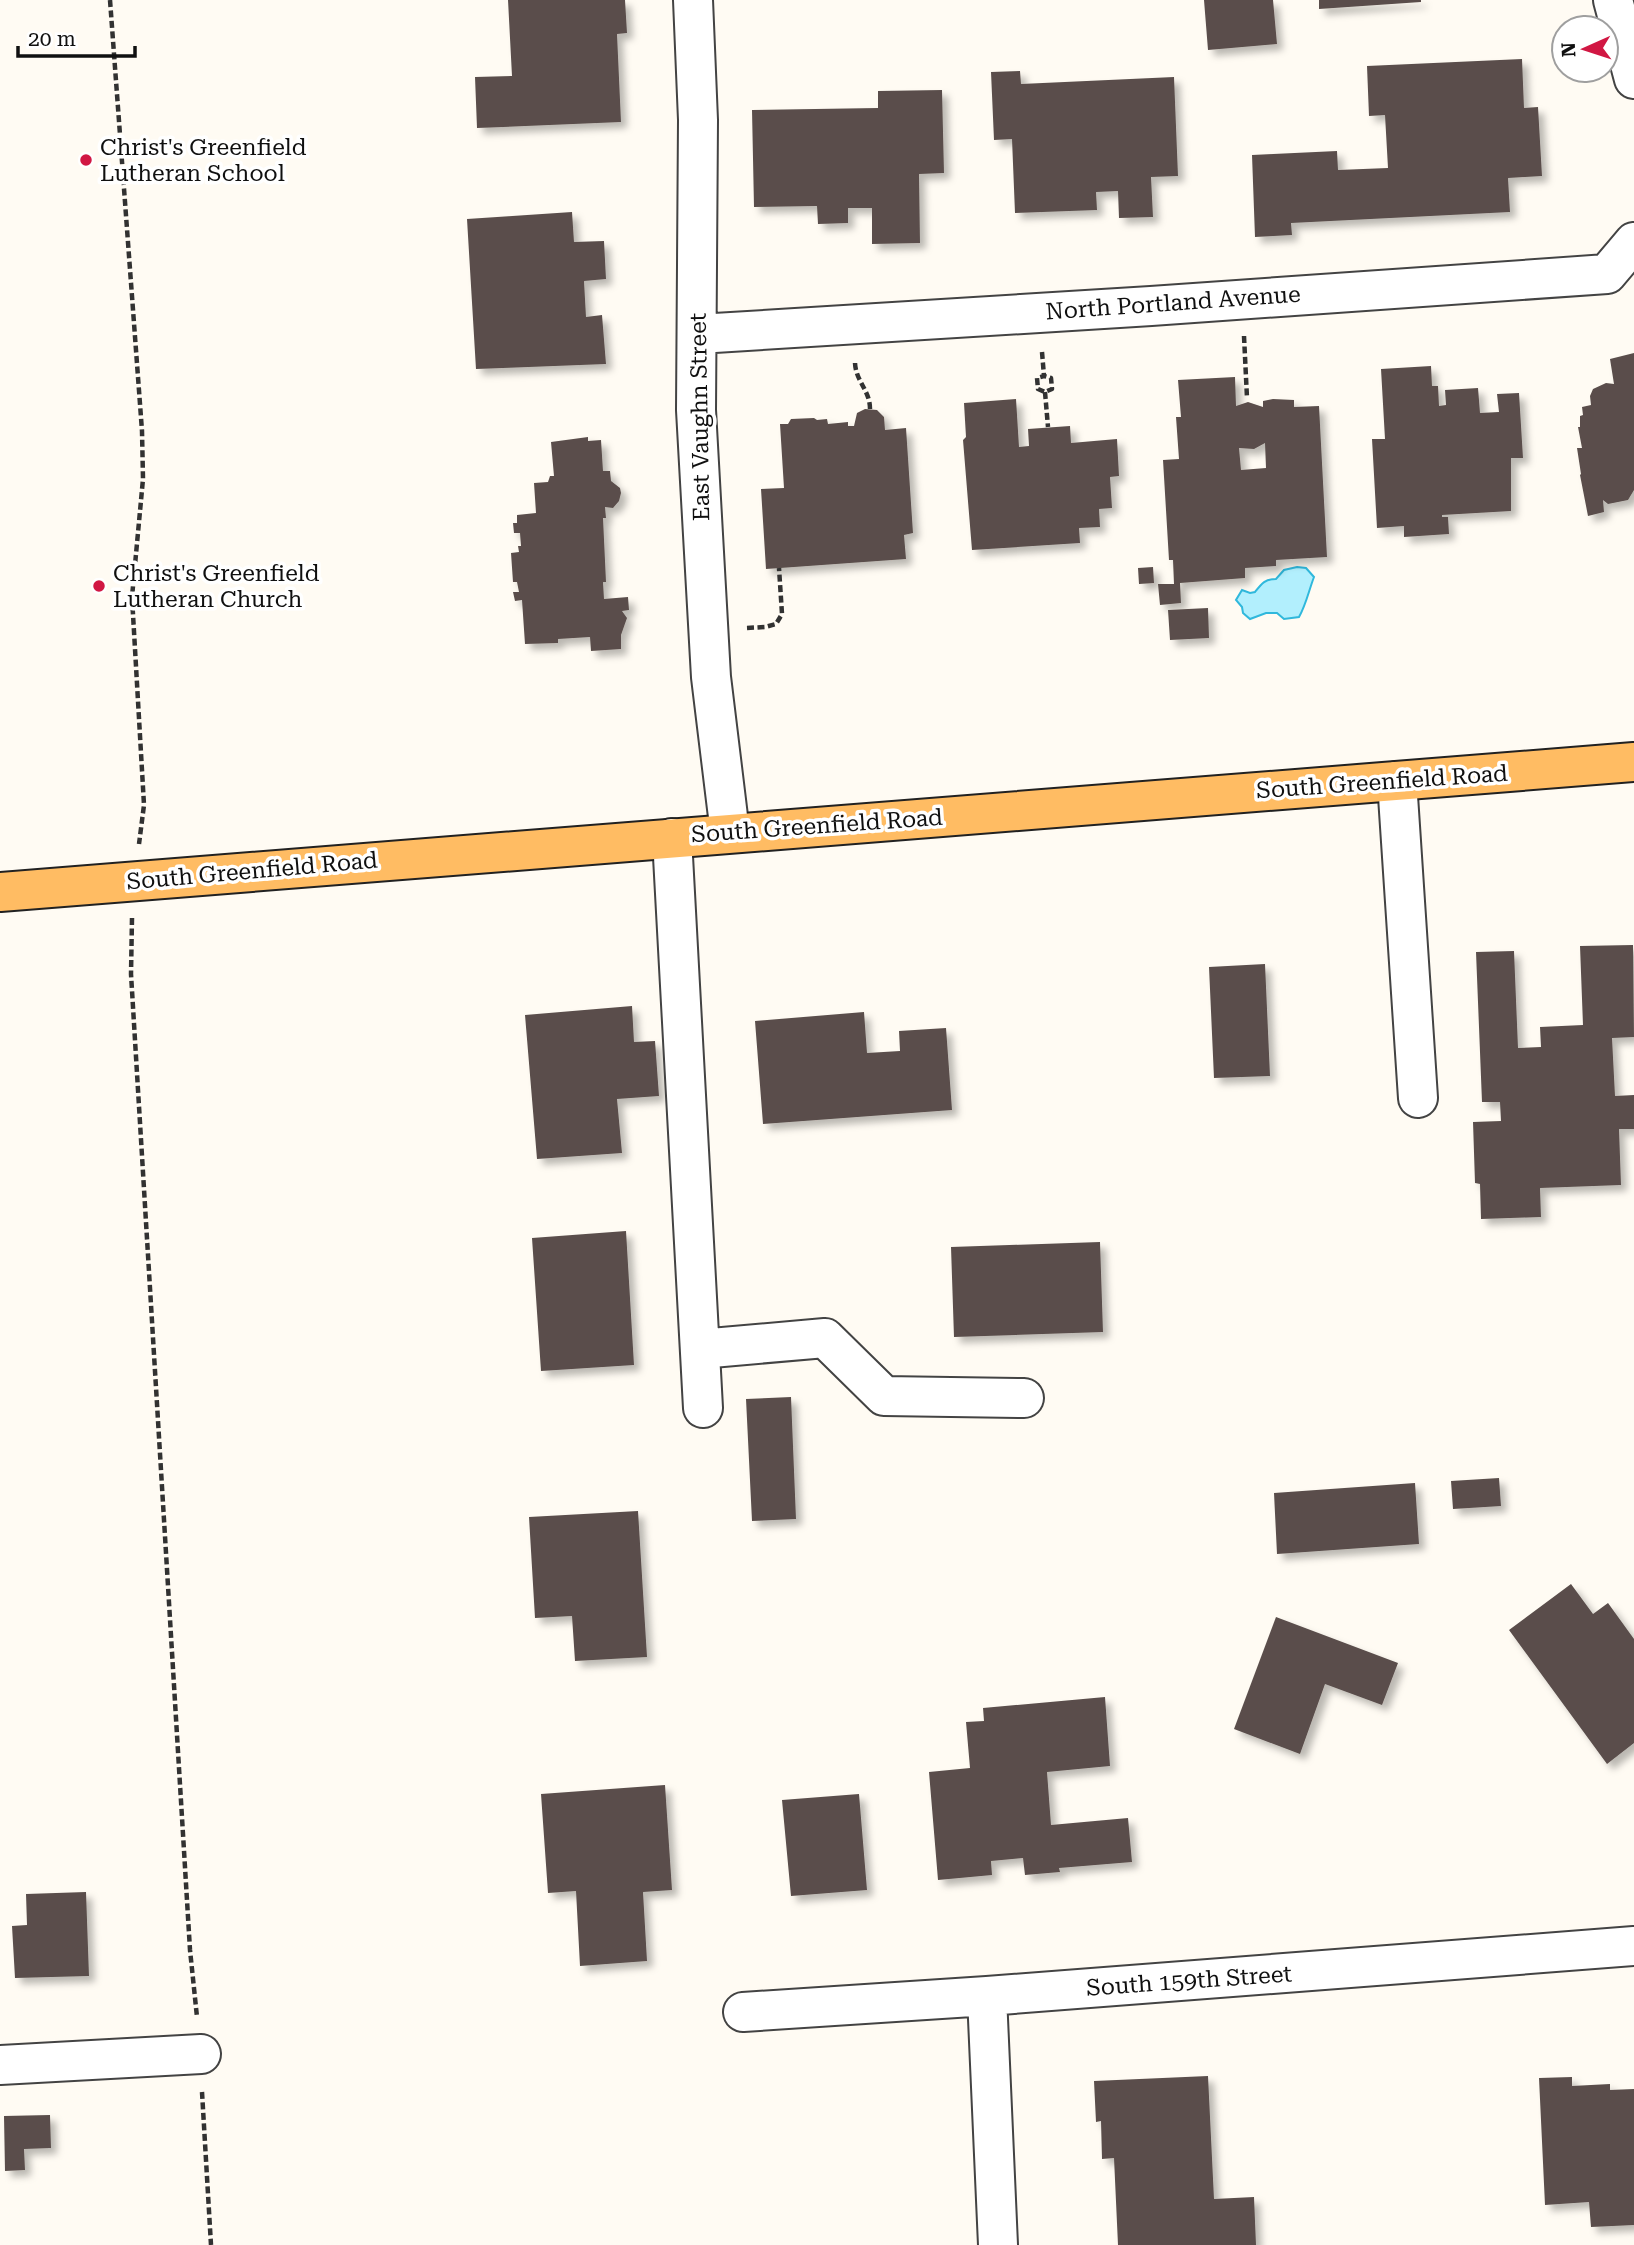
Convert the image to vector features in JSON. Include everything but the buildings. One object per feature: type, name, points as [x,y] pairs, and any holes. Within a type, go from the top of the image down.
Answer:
[{"type":"main road","name":"South Greenfield Road","points":[[0,892],[1634,762]]},
{"type":"street","name":"East Vaughn Street","points":[[693,0],[698,120],[696,410],[711,677],[730,833]]},
{"type":"street","points":[[1613,0],[1634,79]]},
{"type":"street","name":"North Portland Avenue","points":[[698,334],[1607,274],[1634,242]]},
{"type":"street","points":[[1397,781],[1418,1098]]},
{"type":"street","points":[[672,838],[703,1408]]},
{"type":"street","points":[[700,1349],[825,1338],[884,1396],[1024,1398]]},
{"type":"street","name":"South 159th Street","points":[[743,2012],[1634,1946]]},
{"type":"street","points":[[987,1996],[998,2245]]},
{"type":"street","points":[[0,2065],[201,2054]]},
{"type":"path","points":[[110,0],[142,430],[143,479],[132,597],[144,805],[133,881],[132,1002],[190,1950],[201,2054],[211,2245]]},
{"type":"path","points":[[1242,299],[1247,398]]},
{"type":"path","points":[[1038,313],[1044,376],[1037,378],[1038,388],[1045,392],[1048,427]]},
{"type":"path","points":[[853,324],[856,375],[870,399],[870,409]]},
{"type":"path","points":[[708,629],[765,627],[776,624],[782,614],[779,568]]},
{"type":"water","points":[[1306,568],[1314,577],[1299,617],[1284,619],[1277,613],[1266,613],[1250,619],[1243,613],[1236,600],[1242,590],[1255,592],[1264,582],[1276,579],[1284,570]]},
{"type":"place","name":"Christ's Greenfield Lutheran School","points":[[86,160]]},
{"type":"place","name":"Christ's Greenfield Lutheran Church","points":[[99,586]]}]
